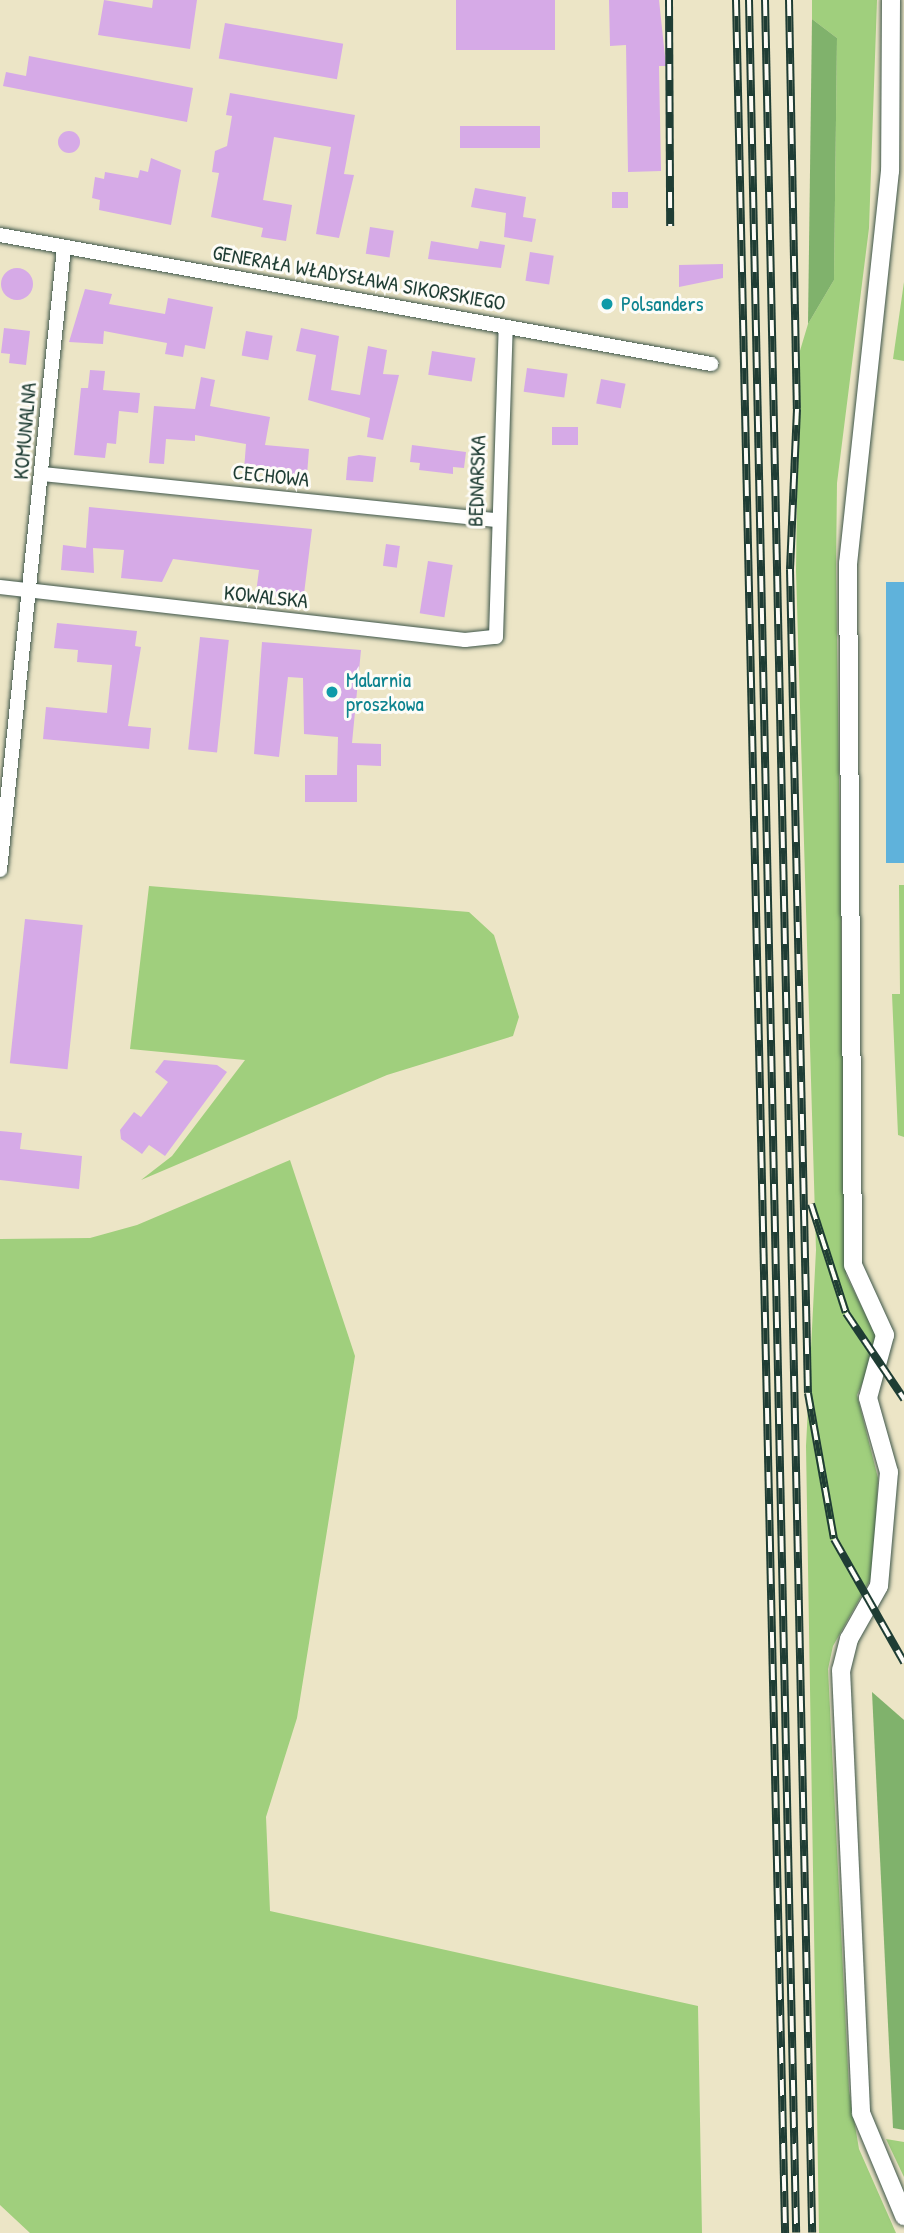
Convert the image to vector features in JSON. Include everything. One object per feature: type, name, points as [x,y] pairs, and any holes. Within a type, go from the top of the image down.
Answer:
[{"type":"street","points":[[891,0],[890,171],[848,563],[853,1265],[885,1335],[869,1398],[889,1472],[879,1586],[849,1639],[841,1670],[861,2113],[904,2216]]},
{"type":"street","name":"GENERAŁA WŁADYSŁAWA SIKORSKIEGO","points":[[0,235],[711,364]]},
{"type":"street","name":"KOMUNALNA","points":[[0,870],[5,779],[32,592],[64,247]]},
{"type":"street","name":"BEDNARSKA","points":[[496,637],[497,520],[506,327]]},
{"type":"street","name":"CECHOWA","points":[[42,474],[497,520]]},
{"type":"street","name":"KOWALSKA","points":[[0,587],[465,640],[496,637]]},
{"type":"green space","points":[[812,0],[877,0],[869,228],[837,483],[836,568],[846,1275],[876,1336],[876,1353],[857,1395],[878,1478],[873,1575],[833,1646],[828,1669],[849,2090],[859,2149],[896,2233],[819,2233],[806,1446],[816,1250],[796,571],[799,354],[808,324],[834,280],[837,38],[812,19]]},
{"type":"green space","points":[[812,19],[837,38],[834,280],[808,324]]},
{"type":"green space","points":[[904,282],[904,361],[893,359]]},
{"type":"green space","points":[[899,885],[904,885],[904,1137],[898,1135],[892,994],[900,994]]},
{"type":"green space","points":[[149,886],[469,912],[494,935],[519,1017],[513,1036],[387,1075],[141,1180],[172,1156],[245,1060],[130,1049]]},
{"type":"green space","points":[[290,1160],[355,1356],[297,1718],[266,1817],[270,1911],[698,2006],[702,2233],[30,2233],[0,2205],[0,1239],[90,1238],[137,1225]]},
{"type":"green space","points":[[872,1692],[904,1720],[904,2130],[893,2128]]},
{"type":"green space","points":[[886,2139],[904,2142],[904,2177]]},
{"type":"water","points":[[886,582],[904,582],[904,863],[886,863]]},
{"type":"building","points":[[104,0],[152,8],[153,0],[197,0],[190,49],[98,35]]},
{"type":"building","points":[[456,0],[555,0],[555,50],[456,50]]},
{"type":"building","points":[[609,0],[659,0],[666,66],[659,66],[661,171],[628,172],[626,45],[610,46]]},
{"type":"building","points":[[225,23],[343,44],[337,79],[219,58]]},
{"type":"building","points":[[29,56],[193,88],[187,122],[3,86],[6,72],[26,76]]},
{"type":"building","points":[[230,93],[355,115],[344,174],[354,175],[339,238],[316,234],[331,147],[274,137],[263,200],[292,205],[286,241],[261,237],[263,228],[211,217],[219,173],[212,172],[215,151],[227,146],[232,116],[226,115]]},
{"type":"building","points":[[460,126],[540,126],[540,148],[460,148]]},
{"type":"building","points":[[69,131],[77,134],[80,142],[77,150],[69,153],[61,150],[58,142],[61,134]]},
{"type":"building","points":[[151,158],[181,170],[171,225],[99,210],[100,200],[92,198],[95,177],[104,179],[105,172],[138,178],[140,170],[148,172]]},
{"type":"building","points":[[475,188],[526,197],[523,217],[536,219],[532,242],[504,237],[506,213],[471,207]]},
{"type":"building","points":[[612,192],[628,192],[628,208],[612,208]]},
{"type":"building","points":[[370,227],[394,231],[389,257],[366,254]]},
{"type":"building","points":[[431,241],[478,249],[480,241],[505,245],[501,268],[428,259]]},
{"type":"building","points":[[530,252],[554,256],[549,284],[525,281]]},
{"type":"building","points":[[723,264],[723,278],[679,287],[679,265]]},
{"type":"building","points":[[17,268],[28,273],[33,284],[28,295],[17,300],[6,295],[1,284],[6,273]]},
{"type":"building","points":[[85,289],[112,294],[109,304],[165,314],[168,298],[213,307],[205,349],[185,345],[183,357],[165,354],[167,343],[104,331],[103,344],[69,342]]},
{"type":"building","points":[[4,328],[30,331],[26,365],[9,363],[10,354],[1,353]]},
{"type":"building","points":[[301,328],[339,336],[331,390],[360,395],[368,346],[387,350],[383,374],[399,375],[383,440],[367,437],[370,418],[308,400],[316,355],[296,351]]},
{"type":"building","points":[[246,331],[273,336],[268,360],[242,356]]},
{"type":"building","points":[[432,351],[475,358],[472,382],[428,375]]},
{"type":"building","points":[[527,368],[568,374],[564,397],[524,392]]},
{"type":"building","points":[[90,370],[105,371],[103,390],[140,393],[138,413],[119,411],[116,444],[107,443],[105,458],[74,455],[81,388],[88,388]]},
{"type":"building","points":[[201,377],[215,380],[210,406],[270,417],[265,445],[309,449],[307,475],[244,470],[246,444],[195,435],[195,441],[166,439],[164,464],[149,463],[154,406],[195,409]]},
{"type":"building","points":[[601,379],[626,384],[621,408],[596,404]]},
{"type":"building","points":[[552,427],[578,427],[578,445],[552,445]]},
{"type":"building","points":[[412,445],[466,452],[464,468],[453,467],[453,474],[419,470],[420,463],[410,462]]},
{"type":"building","points":[[348,457],[376,457],[373,482],[346,480]]},
{"type":"building","points":[[89,507],[312,529],[303,602],[256,593],[259,570],[173,559],[162,582],[121,578],[124,550],[93,548],[94,573],[61,570],[63,545],[86,548]]},
{"type":"building","points":[[386,544],[400,546],[397,568],[383,566]]},
{"type":"building","points":[[428,561],[453,565],[444,617],[420,613]]},
{"type":"building","points":[[57,623],[137,631],[135,646],[141,647],[128,726],[151,728],[149,749],[43,739],[46,707],[107,713],[112,665],[77,662],[78,650],[54,648]]},
{"type":"building","points":[[200,637],[229,640],[217,752],[188,749]]},
{"type":"building","points":[[262,642],[361,650],[352,743],[381,744],[381,766],[357,765],[357,802],[305,802],[305,775],[337,775],[338,737],[304,734],[303,678],[288,677],[279,757],[254,754]]},
{"type":"building","points":[[25,919],[83,925],[68,1069],[10,1063]]},
{"type":"building","points":[[164,1060],[217,1065],[227,1072],[165,1156],[149,1145],[142,1154],[121,1139],[120,1130],[134,1112],[141,1117],[168,1082],[155,1072]]},
{"type":"building","points":[[0,1131],[22,1133],[20,1149],[82,1156],[79,1189],[0,1180]]},
{"type":"railway","points":[[669,0],[670,226]]},
{"type":"railway","points":[[736,0],[785,2233]]},
{"type":"railway","points":[[749,0],[796,2233]]},
{"type":"railway","points":[[765,0],[812,2233]]},
{"type":"railway","points":[[789,0],[797,409],[790,570],[808,1393],[834,1539],[904,1662]]},
{"type":"railway","points":[[811,1204],[846,1313],[904,1399]]},
{"type":"place","name":"Polsanders","points":[[607,304]]},
{"type":"place","name":"Malarnia proszkowa","points":[[332,692]]}]
